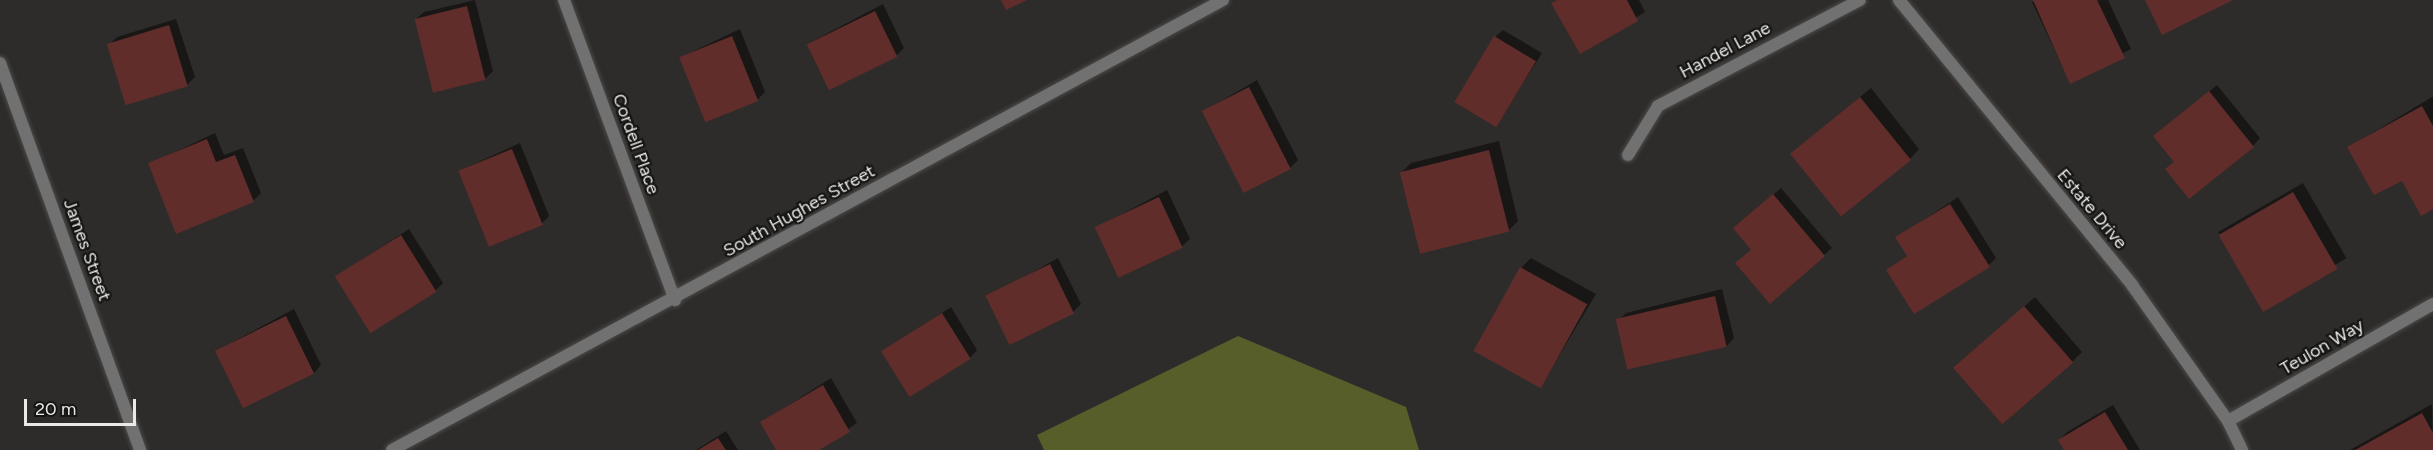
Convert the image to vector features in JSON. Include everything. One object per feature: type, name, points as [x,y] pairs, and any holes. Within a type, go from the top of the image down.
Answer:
[{"type":"street","name":"Cordell Place","points":[[564,0],[675,300]]},
{"type":"street","name":"South Hughes Street","points":[[392,450],[675,300],[1207,4],[1223,0]]},
{"type":"street","name":"Handel Lane","points":[[1628,155],[1658,105],[1860,0]]},
{"type":"street","name":"Estate Drive","points":[[1899,0],[2132,285],[2228,421],[2242,450]]},
{"type":"street","name":"James Street","points":[[0,63],[140,450]]},
{"type":"street","name":"Teulon Way","points":[[2228,421],[2433,304]]},
{"type":"green space","points":[[1238,336],[1406,407],[1419,450],[1044,450],[1037,435]]},
{"type":"building","points":[[1001,0],[1027,0],[1006,10]]},
{"type":"building","points":[[1557,0],[1627,0],[1638,21],[1580,54],[1551,3]]},
{"type":"building","points":[[2033,0],[2097,0],[2125,58],[2070,84]]},
{"type":"building","points":[[2145,0],[2233,0],[2162,35]]},
{"type":"building","points":[[467,6],[485,80],[433,93],[415,19]]},
{"type":"building","points":[[875,11],[897,57],[829,90],[807,44]]},
{"type":"building","points":[[169,25],[188,86],[126,105],[107,44]]},
{"type":"building","points":[[732,36],[758,101],[705,122],[679,57]]},
{"type":"building","points":[[1494,36],[1536,61],[1496,127],[1454,102]]},
{"type":"building","points":[[1249,87],[1291,169],[1244,193],[1202,111]]},
{"type":"building","points":[[2209,91],[2254,147],[2189,199],[2165,169],[2174,162],[2153,136]]},
{"type":"building","points":[[1860,97],[1911,160],[1841,217],[1790,154]]},
{"type":"building","points":[[2422,106],[2433,126],[2433,209],[2421,216],[2402,181],[2374,195],[2347,147]]},
{"type":"building","points":[[207,139],[216,162],[235,155],[254,202],[176,234],[148,163]]},
{"type":"building","points":[[512,149],[543,225],[489,247],[458,171]]},
{"type":"building","points":[[1489,150],[1509,232],[1420,254],[1400,172]]},
{"type":"building","points":[[2293,192],[2338,269],[2263,312],[2219,235]]},
{"type":"building","points":[[1773,194],[1825,256],[1770,304],[1735,263],[1751,250],[1733,228]]},
{"type":"building","points":[[1159,197],[1183,248],[1118,278],[1095,227]]},
{"type":"building","points":[[1950,204],[1990,267],[1914,314],[1886,270],[1907,256],[1895,237]]},
{"type":"building","points":[[401,235],[437,292],[370,333],[335,276]]},
{"type":"building","points":[[1050,264],[1074,313],[1009,345],[985,296]]},
{"type":"building","points":[[1520,267],[1587,304],[1541,388],[1473,351]]},
{"type":"building","points":[[1715,296],[1727,347],[1627,370],[1616,319]]},
{"type":"building","points":[[2024,306],[2073,363],[2002,424],[1953,368]]},
{"type":"building","points":[[942,313],[971,359],[910,397],[881,351]]},
{"type":"building","points":[[286,316],[314,374],[243,408],[215,351]]},
{"type":"building","points":[[823,385],[850,432],[819,450],[776,450],[760,422]]},
{"type":"building","points":[[2105,412],[2128,450],[2064,450],[2058,440]]},
{"type":"building","points":[[2422,413],[2433,433],[2433,450],[2355,450]]},
{"type":"building","points":[[718,438],[726,450],[698,450]]}]
